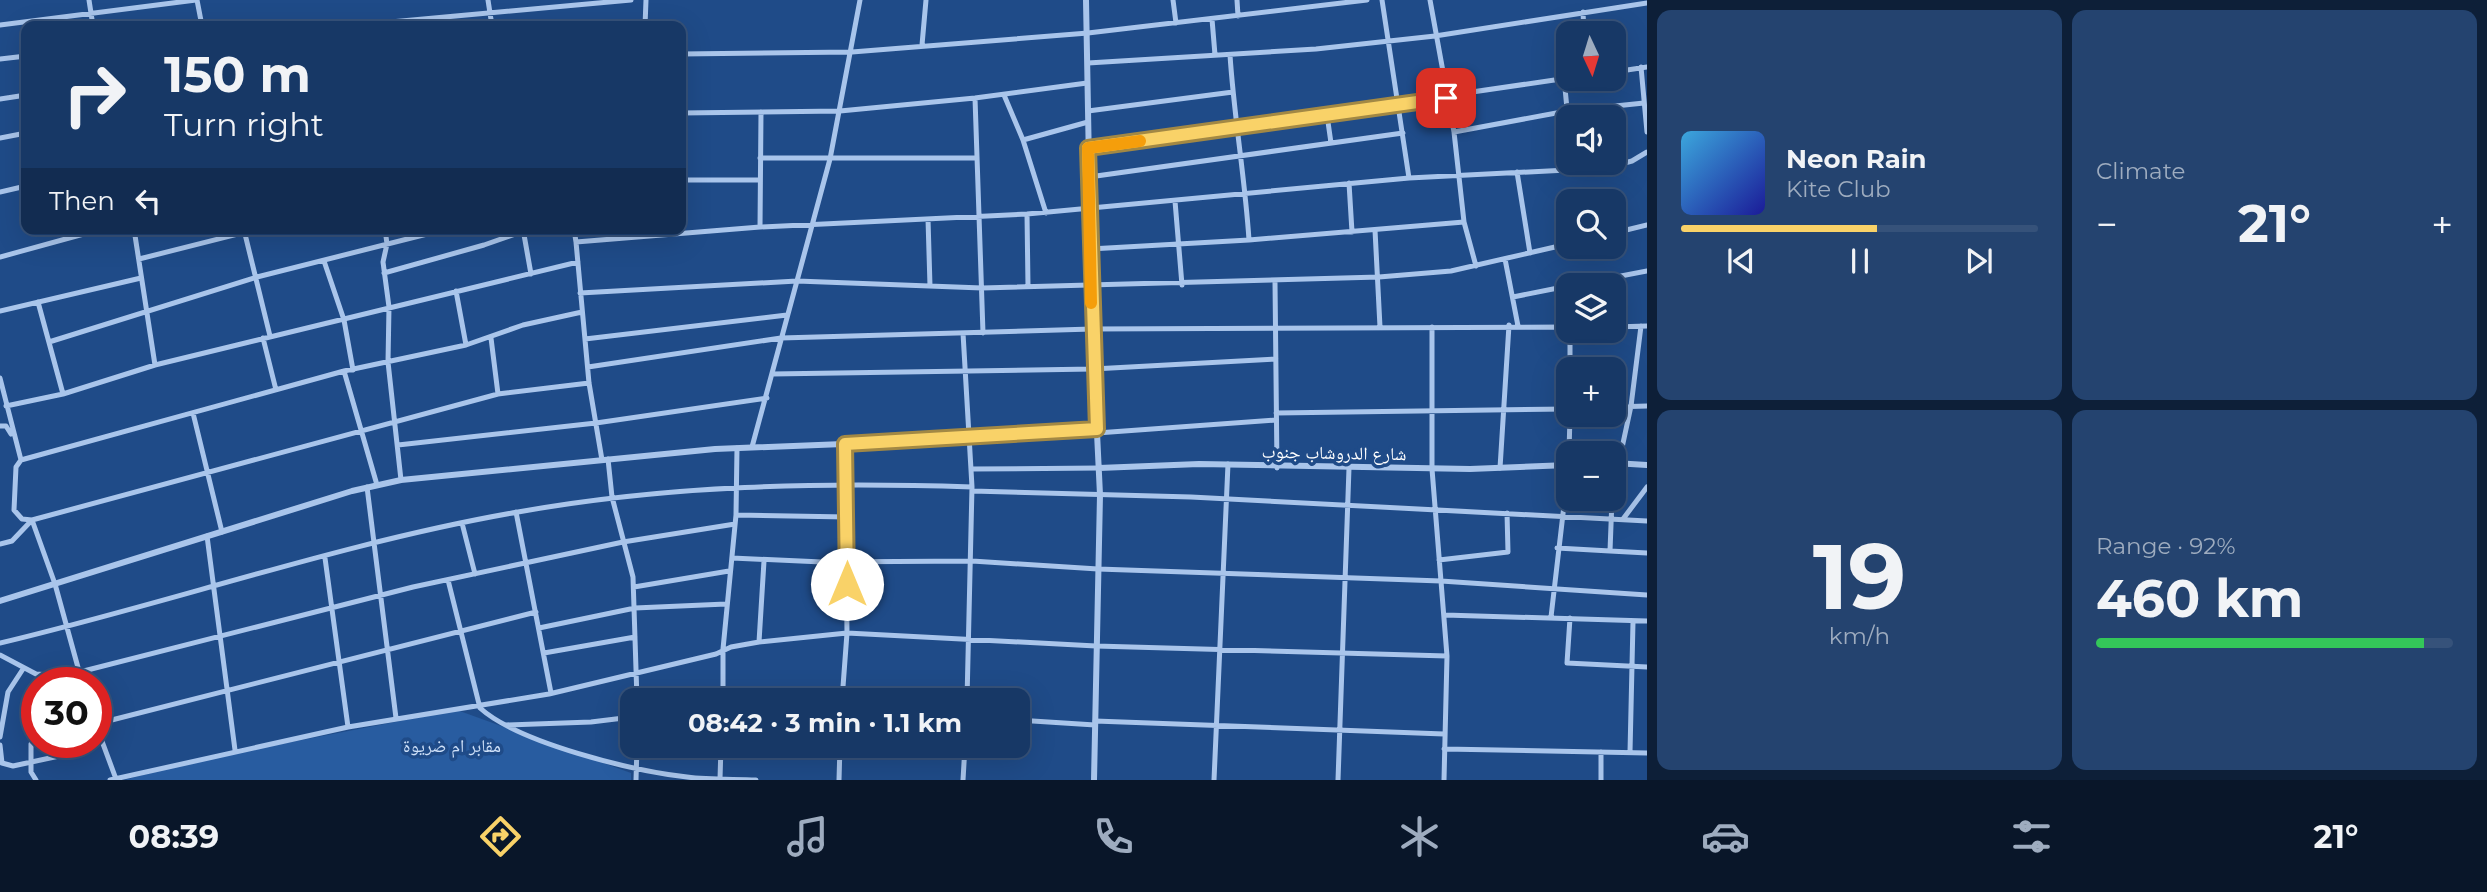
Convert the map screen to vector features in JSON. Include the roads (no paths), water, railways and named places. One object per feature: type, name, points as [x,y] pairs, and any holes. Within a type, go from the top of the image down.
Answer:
[{"type":"street","points":[[89,0],[92,21]]},
{"type":"street","points":[[25,21],[196,0],[201,21]]},
{"type":"street","points":[[488,0],[491,21]]},
{"type":"street","points":[[398,21],[631,0]]},
{"type":"street","points":[[645,21],[646,0]]},
{"type":"street","points":[[752,447],[830,159],[860,0]]},
{"type":"street","points":[[922,46],[926,0]]},
{"type":"street","points":[[1086,0],[1093,369],[1100,495],[1094,780]]},
{"type":"street","points":[[1173,0],[1175,23]]},
{"type":"street","points":[[1237,0],[1238,16]]},
{"type":"street","points":[[1299,0],[1300,8]]},
{"type":"street","points":[[686,54],[852,52],[1088,33],[1364,0]]},
{"type":"street","points":[[1382,0],[1409,178]]},
{"type":"street","points":[[1430,0],[1454,132],[1464,222],[1476,266]]},
{"type":"street","points":[[1617,0],[1618,8]]},
{"type":"street","points":[[1088,63],[1230,55],[1435,36],[1647,3]]},
{"type":"street","points":[[1583,12],[1583,21]]},
{"type":"street","points":[[1212,19],[1215,55]]},
{"type":"street","points":[[0,24],[21,21]]},
{"type":"street","points":[[1230,55],[1235,128],[1246,193],[1249,240]]},
{"type":"street","points":[[0,58],[21,56]]},
{"type":"street","points":[[1626,70],[1644,67],[1647,132]]},
{"type":"street","points":[[1088,148],[1446,98],[1556,80]]},
{"type":"street","points":[[686,113],[840,111],[1004,95],[1087,83]]},
{"type":"street","points":[[1088,111],[1233,92]]},
{"type":"street","points":[[1004,95],[1023,140],[1046,212]]},
{"type":"street","points":[[0,99],[21,96]]},
{"type":"street","points":[[975,98],[983,333]]},
{"type":"street","points":[[1625,105],[1644,103]]},
{"type":"street","points":[[760,227],[761,113]]},
{"type":"street","points":[[1454,132],[1556,113]]},
{"type":"street","points":[[1327,115],[1331,143]]},
{"type":"street","points":[[1023,140],[1088,122]]},
{"type":"street","points":[[0,138],[21,134]]},
{"type":"street","points":[[1089,177],[1240,154],[1403,134]]},
{"type":"street","points":[[1626,163],[1647,152]]},
{"type":"street","points":[[760,158],[977,158]]},
{"type":"street","points":[[686,233],[1027,214],[1349,183],[1517,173],[1556,167]]},
{"type":"street","points":[[1517,173],[1530,253]]},
{"type":"street","points":[[686,180],[760,180]]},
{"type":"street","points":[[1349,183],[1352,232]]},
{"type":"street","points":[[0,192],[21,187]]},
{"type":"street","points":[[1175,201],[1182,285]]},
{"type":"street","points":[[1027,214],[1028,286]]},
{"type":"street","points":[[928,219],[930,286]]},
{"type":"street","points":[[1090,249],[1249,240],[1464,222]]},
{"type":"street","points":[[1626,230],[1647,225]]},
{"type":"street","points":[[1375,230],[1380,327]]},
{"type":"street","points":[[0,257],[80,235]]},
{"type":"street","points":[[135,235],[155,365]]},
{"type":"street","points":[[139,259],[230,235]]},
{"type":"street","points":[[246,235],[270,336]]},
{"type":"street","points":[[386,235],[384,273],[389,307],[388,362],[401,480]]},
{"type":"street","points":[[49,342],[257,277],[423,235]]},
{"type":"street","points":[[384,273],[510,235]]},
{"type":"street","points":[[524,235],[531,274]]},
{"type":"street","points":[[575,235],[589,383],[611,497],[634,587],[637,688]]},
{"type":"street","points":[[576,242],[663,235]]},
{"type":"street","points":[[580,293],[797,281],[982,288],[1275,282],[1379,277],[1476,266],[1556,247]]},
{"type":"street","points":[[1505,259],[1518,326]]},
{"type":"street","points":[[324,261],[344,320],[354,370]]},
{"type":"street","points":[[6,406],[63,394],[155,365],[270,336],[578,262]]},
{"type":"street","points":[[1626,275],[1647,271]]},
{"type":"street","points":[[0,311],[141,278]]},
{"type":"street","points":[[1275,282],[1277,468]]},
{"type":"street","points":[[1513,297],[1556,288]]},
{"type":"street","points":[[456,291],[466,345]]},
{"type":"street","points":[[38,302],[63,394]]},
{"type":"street","points":[[582,312],[523,325],[466,345],[344,371],[21,460],[16,467],[13,510],[22,519],[32,520],[208,475],[498,394],[589,383]]},
{"type":"street","points":[[585,340],[787,314]]},
{"type":"street","points":[[1500,468],[1508,325]]},
{"type":"street","points":[[588,367],[781,338],[1277,326],[1508,325],[1556,328]]},
{"type":"street","points":[[1621,441],[1631,406],[1644,326],[1626,327]]},
{"type":"street","points":[[1432,327],[1432,469],[1447,656],[1444,780]]},
{"type":"street","points":[[963,333],[972,489],[968,688]]},
{"type":"street","points":[[263,338],[275,390]]},
{"type":"street","points":[[491,338],[498,394]]},
{"type":"street","points":[[772,374],[1093,369],[1276,359]]},
{"type":"street","points":[[1637,359],[1647,359]]},
{"type":"street","points":[[344,371],[377,485]]},
{"type":"street","points":[[0,379],[21,460]]},
{"type":"street","points":[[398,445],[596,423],[767,398]]},
{"type":"street","points":[[1626,406],[1647,406]]},
{"type":"street","points":[[1276,413],[1556,408]]},
{"type":"street","points":[[193,413],[222,532]]},
{"type":"street","points":[[0,419],[14,440]]},
{"type":"street","points":[[0,601],[367,487],[401,480],[737,448],[968,439],[1276,420]]},
{"type":"street","points":[[843,688],[847,633],[845,444]]},
{"type":"street","points":[[723,688],[726,604],[736,515],[737,448]]},
{"type":"street","points":[[1214,780],[1228,464]]},
{"type":"street","name":"شارع الدروشاب جنوب","points":[[1098,468],[1228,464],[1277,468],[1432,469],[1556,466]]},
{"type":"street","points":[[1626,464],[1647,465]]},
{"type":"street","points":[[971,469],[1098,468]]},
{"type":"street","points":[[1338,780],[1349,468]]},
{"type":"street","points":[[0,643],[66,628],[372,544],[462,523],[611,497],[736,486],[847,484],[1226,499],[1647,521]]},
{"type":"street","points":[[367,487],[372,544],[396,718]]},
{"type":"street","points":[[1623,519],[1647,487]]},
{"type":"street","points":[[1551,617],[1563,511]]},
{"type":"street","points":[[1610,551],[1611,511]]},
{"type":"street","points":[[516,512],[551,693]]},
{"type":"street","points":[[1439,560],[1506,553],[1507,513]]},
{"type":"street","points":[[736,515],[847,517]]},
{"type":"street","points":[[0,544],[12,541],[32,520]]},
{"type":"street","points":[[32,520],[55,584],[77,667]]},
{"type":"street","points":[[462,523],[475,574]]},
{"type":"street","points":[[102,667],[380,595],[623,542],[735,524]]},
{"type":"street","points":[[207,536],[234,750]]},
{"type":"street","points":[[1557,548],[1647,553]]},
{"type":"street","points":[[325,558],[348,727]]},
{"type":"street","points":[[732,558],[764,561],[972,561],[1098,569],[1441,581],[1647,595]]},
{"type":"street","points":[[759,642],[764,561]]},
{"type":"street","points":[[634,587],[729,571]]},
{"type":"street","points":[[448,580],[480,708],[503,725],[572,751],[687,779],[756,780]]},
{"type":"street","points":[[539,628],[635,608],[726,604]]},
{"type":"street","points":[[112,720],[227,688],[536,612]]},
{"type":"street","points":[[1445,615],[1647,621]]},
{"type":"street","points":[[1570,618],[1567,663],[1647,667]]},
{"type":"street","points":[[1630,752],[1633,622]]},
{"type":"street","points":[[107,758],[113,779],[234,750],[348,727],[480,708],[551,693],[716,654],[723,649],[759,642],[847,633],[1096,646],[1447,656]]},
{"type":"street","points":[[544,653],[635,637]]},
{"type":"street","points":[[0,655],[21,668]]},
{"type":"street","points":[[0,737],[8,692],[21,672]]},
{"type":"street","points":[[503,725],[620,718]]},
{"type":"street","points":[[1030,720],[1444,734]]},
{"type":"street","points":[[0,745],[1,764],[32,764],[52,758]]},
{"type":"street","points":[[1444,749],[1647,752]]},
{"type":"street","points":[[1601,752],[1601,780]]},
{"type":"street","points":[[32,758],[36,780]]},
{"type":"street","points":[[636,758],[636,780]]},
{"type":"street","points":[[720,779],[721,758]]},
{"type":"street","points":[[839,780],[840,758]]},
{"type":"street","points":[[963,780],[964,758]]},
{"type":"park label","name":"مقابر ام ضريوة","points":[[452,746]]}]
